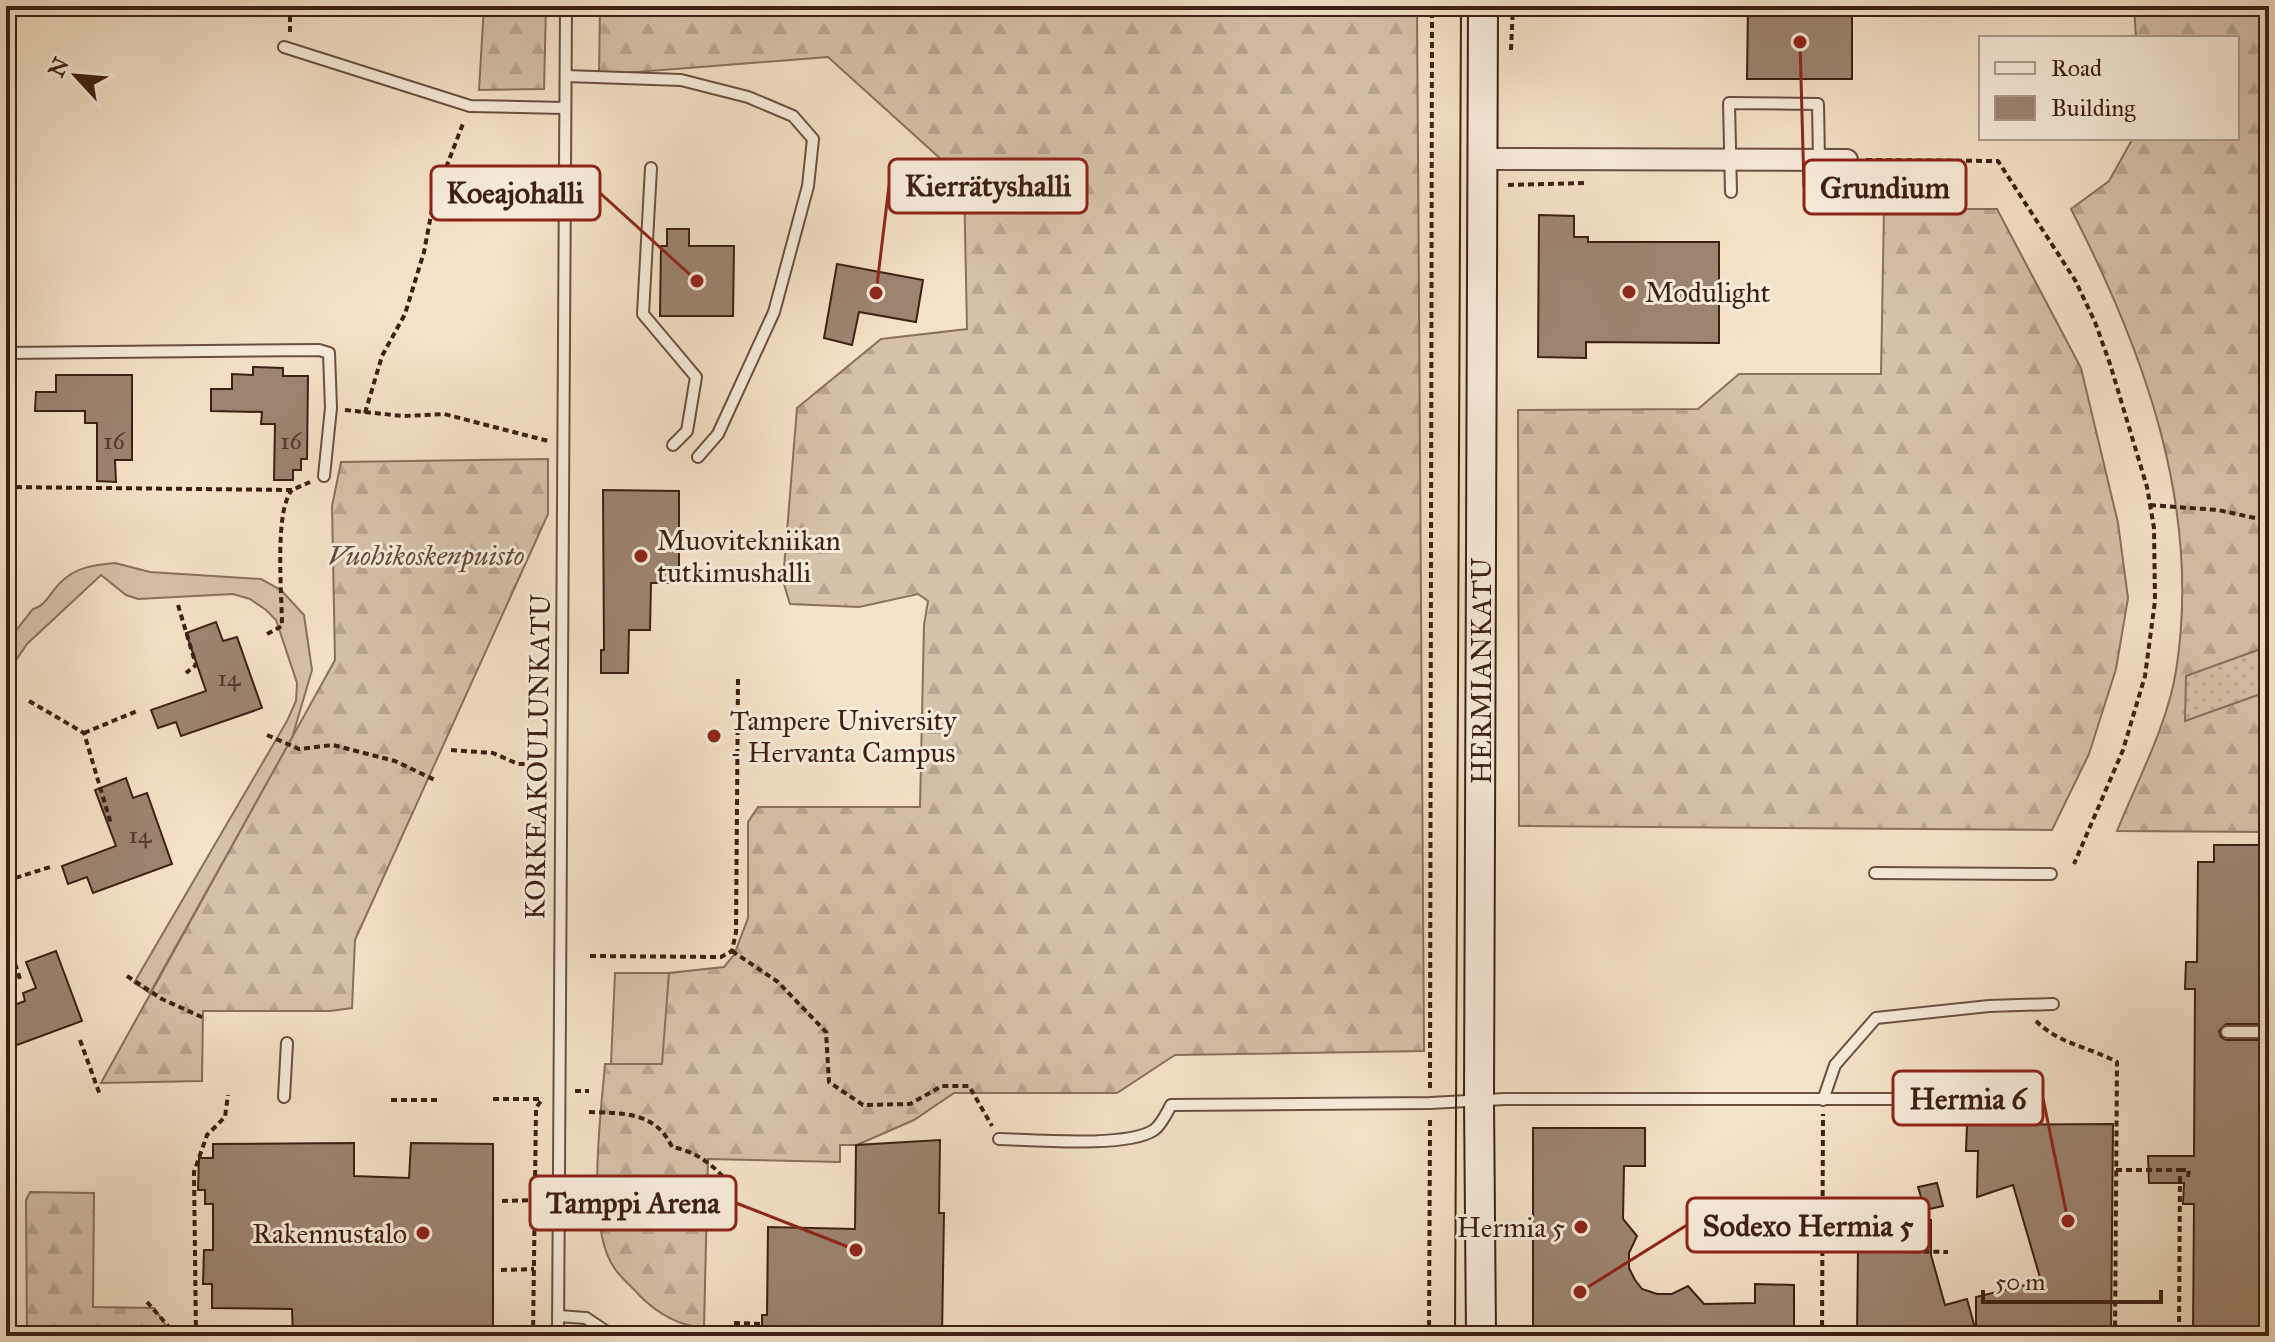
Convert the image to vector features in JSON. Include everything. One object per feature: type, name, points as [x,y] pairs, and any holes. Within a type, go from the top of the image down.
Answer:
[{"type":"street","name":"HERMIANKATU","points":[[1481,1336],[1483,6]]},
{"type":"street","points":[[1484,159],[1847,160]]},
{"type":"lane","name":"KORKEAKOULUNKATU","points":[[558,1336],[566,6]]},
{"type":"lane","points":[[287,48],[470,106],[565,108]]},
{"type":"lane","points":[[566,76],[681,80],[748,97],[793,116],[813,139],[808,186],[774,312],[718,434],[698,457]]},
{"type":"lane","points":[[1731,192],[1729,103],[1818,104],[1819,160]]},
{"type":"lane","points":[[651,168],[643,314],[696,377],[687,431],[673,445]]},
{"type":"lane","points":[[6,353],[319,350],[329,353],[331,408],[324,476]]},
{"type":"lane","points":[[1875,873],[2051,874]]},
{"type":"lane","points":[[1823,1100],[1835,1065],[1876,1018],[1989,1006],[2053,1004]]},
{"type":"lane","points":[[2227,1032],[2269,1032]]},
{"type":"lane","points":[[284,1097],[287,1043]]},
{"type":"lane","points":[[999,1139],[1077,1141],[1135,1138],[1156,1129],[1171,1105],[1479,1100],[1936,1099]]},
{"type":"lane","points":[[558,1316],[586,1318],[613,1336]]},
{"type":"path","points":[[287,48],[290,6]]},
{"type":"path","points":[[1429,1336],[1432,6]]},
{"type":"path","points":[[365,413],[382,356],[405,314],[424,252],[434,199],[470,106]]},
{"type":"path","points":[[1847,160],[1998,161],[2075,280],[2110,364],[2150,505],[2156,555],[2155,601],[2145,676],[2123,750],[2074,864]]},
{"type":"path","points":[[331,408],[403,416],[444,414],[534,439],[564,444]]},
{"type":"path","points":[[6,487],[292,490],[285,498],[281,516],[282,626],[267,634]]},
{"type":"path","points":[[2150,505],[2218,510],[2269,521]]},
{"type":"path","points":[[178,605],[196,665],[186,673]]},
{"type":"path","points":[[590,956],[721,957],[732,951],[736,932],[738,677]]},
{"type":"path","points":[[29,701],[84,733],[111,824]]},
{"type":"path","points":[[84,733],[137,711]]},
{"type":"path","points":[[267,735],[299,749],[333,745],[395,761],[437,781]]},
{"type":"path","points":[[451,750],[493,753],[518,764],[545,764],[560,774]]},
{"type":"path","points":[[6,881],[50,867]]},
{"type":"path","points":[[6,935],[20,979]]},
{"type":"path","points":[[732,951],[778,982],[826,1032],[829,1082],[863,1105],[910,1104],[942,1086],[969,1086],[999,1139]]},
{"type":"path","points":[[127,976],[162,999],[206,1019]]},
{"type":"path","points":[[2025,1006],[2048,1032],[2117,1062],[2115,1336]]},
{"type":"path","points":[[80,1040],[100,1095]]},
{"type":"path","points":[[196,1336],[194,1172],[207,1135],[225,1117],[228,1095]]},
{"type":"path","points":[[493,1099],[541,1099]]},
{"type":"path","points":[[391,1100],[439,1100]]},
{"type":"path","points":[[1822,1336],[1823,1100]]},
{"type":"path","points":[[589,1112],[630,1113],[648,1118],[667,1136],[672,1147],[690,1150],[716,1167],[738,1194]]},
{"type":"path","points":[[2116,1170],[2189,1170],[2188,1177]]},
{"type":"path","points":[[2179,1336],[2180,1170]]},
{"type":"path","points":[[502,1201],[535,1200]]},
{"type":"path","points":[[1886,1232],[1894,1251],[1948,1252]]},
{"type":"path","points":[[501,1270],[534,1269]]},
{"type":"path","points":[[147,1302],[177,1336]]},
{"type":"path","points":[[734,1323],[762,1324]]},
{"type":"green space","points":[[6,6],[14,6],[7,300],[15,324],[6,324]]},
{"type":"green space","points":[[484,6],[546,6],[544,89],[479,90]]},
{"type":"green space","points":[[600,6],[1417,6],[1424,1051],[1175,1055],[1117,1093],[954,1093],[914,1120],[857,1145],[840,1145],[840,1162],[708,1159],[704,1327],[686,1325],[661,1313],[618,1273],[606,1251],[598,1200],[598,1140],[605,1064],[662,1064],[669,973],[724,967],[734,955],[748,918],[748,822],[758,807],[920,807],[924,625],[928,601],[918,594],[859,607],[790,604],[783,581],[797,408],[881,339],[967,329],[964,180],[828,57],[599,75]]},
{"type":"green space","points":[[2134,6],[2269,6],[2269,832],[2117,831],[2159,732],[2172,692],[2182,610],[2181,550],[2161,432],[2143,375],[2122,318],[2071,209],[2109,181],[2132,140],[2239,140],[2239,36],[2136,36]]},
{"type":"green space","points":[[1884,209],[1997,209],[2081,368],[2118,523],[2128,598],[2116,669],[2089,754],[2052,830],[1519,826],[1518,410],[1698,409],[1739,374],[1881,374]]},
{"type":"green space","name":"Vuohikoskenpuisto","points":[[548,459],[548,514],[355,940],[352,1008],[330,1011],[203,1011],[202,1081],[101,1083],[335,660],[332,506],[341,462]]},
{"type":"green space","points":[[115,563],[150,572],[261,579],[281,590],[304,615],[312,670],[292,738],[150,993],[134,983],[287,721],[296,701],[297,683],[276,620],[250,599],[233,594],[138,599],[126,595],[101,575],[27,644],[6,675],[6,643],[33,609],[73,573]]},
{"type":"green space","points":[[2269,646],[2269,691],[2185,721],[2186,676]]},
{"type":"green space","points":[[615,973],[669,973],[663,1064],[611,1064]]},
{"type":"green space","points":[[30,1192],[94,1193],[93,1307],[154,1308],[173,1336],[27,1336],[26,1200]]},
{"type":"building","points":[[1748,6],[1852,6],[1852,79],[1747,79]]},
{"type":"building","name":"Modulight","points":[[1539,215],[1574,216],[1574,237],[1588,237],[1588,242],[1719,242],[1719,343],[1586,342],[1586,358],[1538,357]]},
{"type":"building","points":[[667,229],[689,229],[689,246],[734,246],[733,316],[660,316],[661,246],[667,246]]},
{"type":"building","points":[[837,264],[923,280],[916,322],[859,312],[852,345],[824,338]]},
{"type":"building","points":[[253,367],[283,368],[283,376],[308,376],[307,459],[301,459],[301,470],[293,470],[293,480],[274,480],[275,424],[261,424],[262,412],[211,411],[211,389],[232,389],[232,374],[253,375]]},
{"type":"building","points":[[56,375],[132,375],[132,460],[115,460],[116,482],[97,481],[97,423],[85,423],[85,411],[35,411],[36,392],[56,392]]},
{"type":"building","name":"Muovitekniikan tutkimushalli","points":[[603,490],[679,491],[679,583],[651,583],[650,630],[629,630],[628,673],[601,673],[601,650],[604,650]]},
{"type":"building","points":[[216,622],[223,641],[237,637],[262,708],[181,736],[176,722],[158,728],[151,710],[206,691],[186,633]]},
{"type":"building","points":[[126,778],[133,798],[147,793],[172,864],[93,893],[87,877],[68,884],[62,866],[116,846],[95,790]]},
{"type":"building","points":[[2214,845],[2269,845],[2269,1024],[2226,1024],[2219,1031],[2226,1040],[2269,1040],[2269,1336],[2193,1336],[2194,1204],[2183,1204],[2184,1183],[2149,1183],[2148,1156],[2194,1156],[2195,989],[2185,989],[2186,962],[2197,962],[2198,862],[2214,862]]},
{"type":"building","points":[[56,951],[82,1021],[6,1049],[6,1008],[25,1001],[23,993],[36,988],[26,962]]},
{"type":"building","points":[[2113,1124],[2111,1336],[1857,1336],[1858,1246],[1901,1246],[1902,1220],[1931,1220],[1931,1255],[1945,1305],[1967,1299],[1976,1332],[1976,1297],[2041,1281],[2013,1185],[1977,1197],[1978,1151],[1966,1151],[1967,1125]]},
{"type":"building","name":"Hermia 5","points":[[1533,1128],[1645,1128],[1645,1166],[1624,1166],[1623,1219],[1637,1236],[1629,1253],[1629,1268],[1635,1280],[1642,1289],[1657,1294],[1672,1294],[1688,1286],[1704,1304],[1755,1303],[1755,1284],[1794,1285],[1794,1336],[1533,1336]]},
{"type":"building","points":[[940,1140],[939,1213],[944,1213],[942,1336],[762,1336],[762,1315],[767,1315],[768,1227],[855,1229],[856,1145]]},
{"type":"building","name":"Rakennustalo","points":[[354,1143],[354,1176],[409,1178],[411,1143],[493,1144],[493,1336],[293,1336],[292,1309],[212,1308],[212,1284],[203,1284],[204,1250],[213,1250],[213,1204],[205,1204],[205,1190],[198,1190],[199,1158],[213,1158],[213,1144]]},
{"type":"building","points":[[1937,1183],[1943,1206],[1925,1210],[1918,1187]]},
{"type":"tram line","points":[[1455,1336],[1461,6]]},
{"type":"place","name":"Grundium","points":[[1800,42]]},
{"type":"place","name":"Koeajohalli","points":[[697,281]]},
{"type":"place","name":"Modulight","points":[[1629,292]]},
{"type":"place","name":"Kierrätyshalli","points":[[876,293]]},
{"type":"place","name":"Muovitekniikan tutkimushalli","points":[[641,556]]},
{"type":"place","name":"Tampere University - Hervanta Campus","points":[[714,736]]},
{"type":"place","name":"Hermia 6","points":[[2068,1221]]},
{"type":"place","name":"Hermia 5","points":[[1581,1227]]},
{"type":"place","name":"Rakennustalo","points":[[423,1233]]},
{"type":"place","name":"Tamppi Arena","points":[[856,1250]]},
{"type":"place","name":"Sodexo Hermia 5","points":[[1580,1292]]}]
